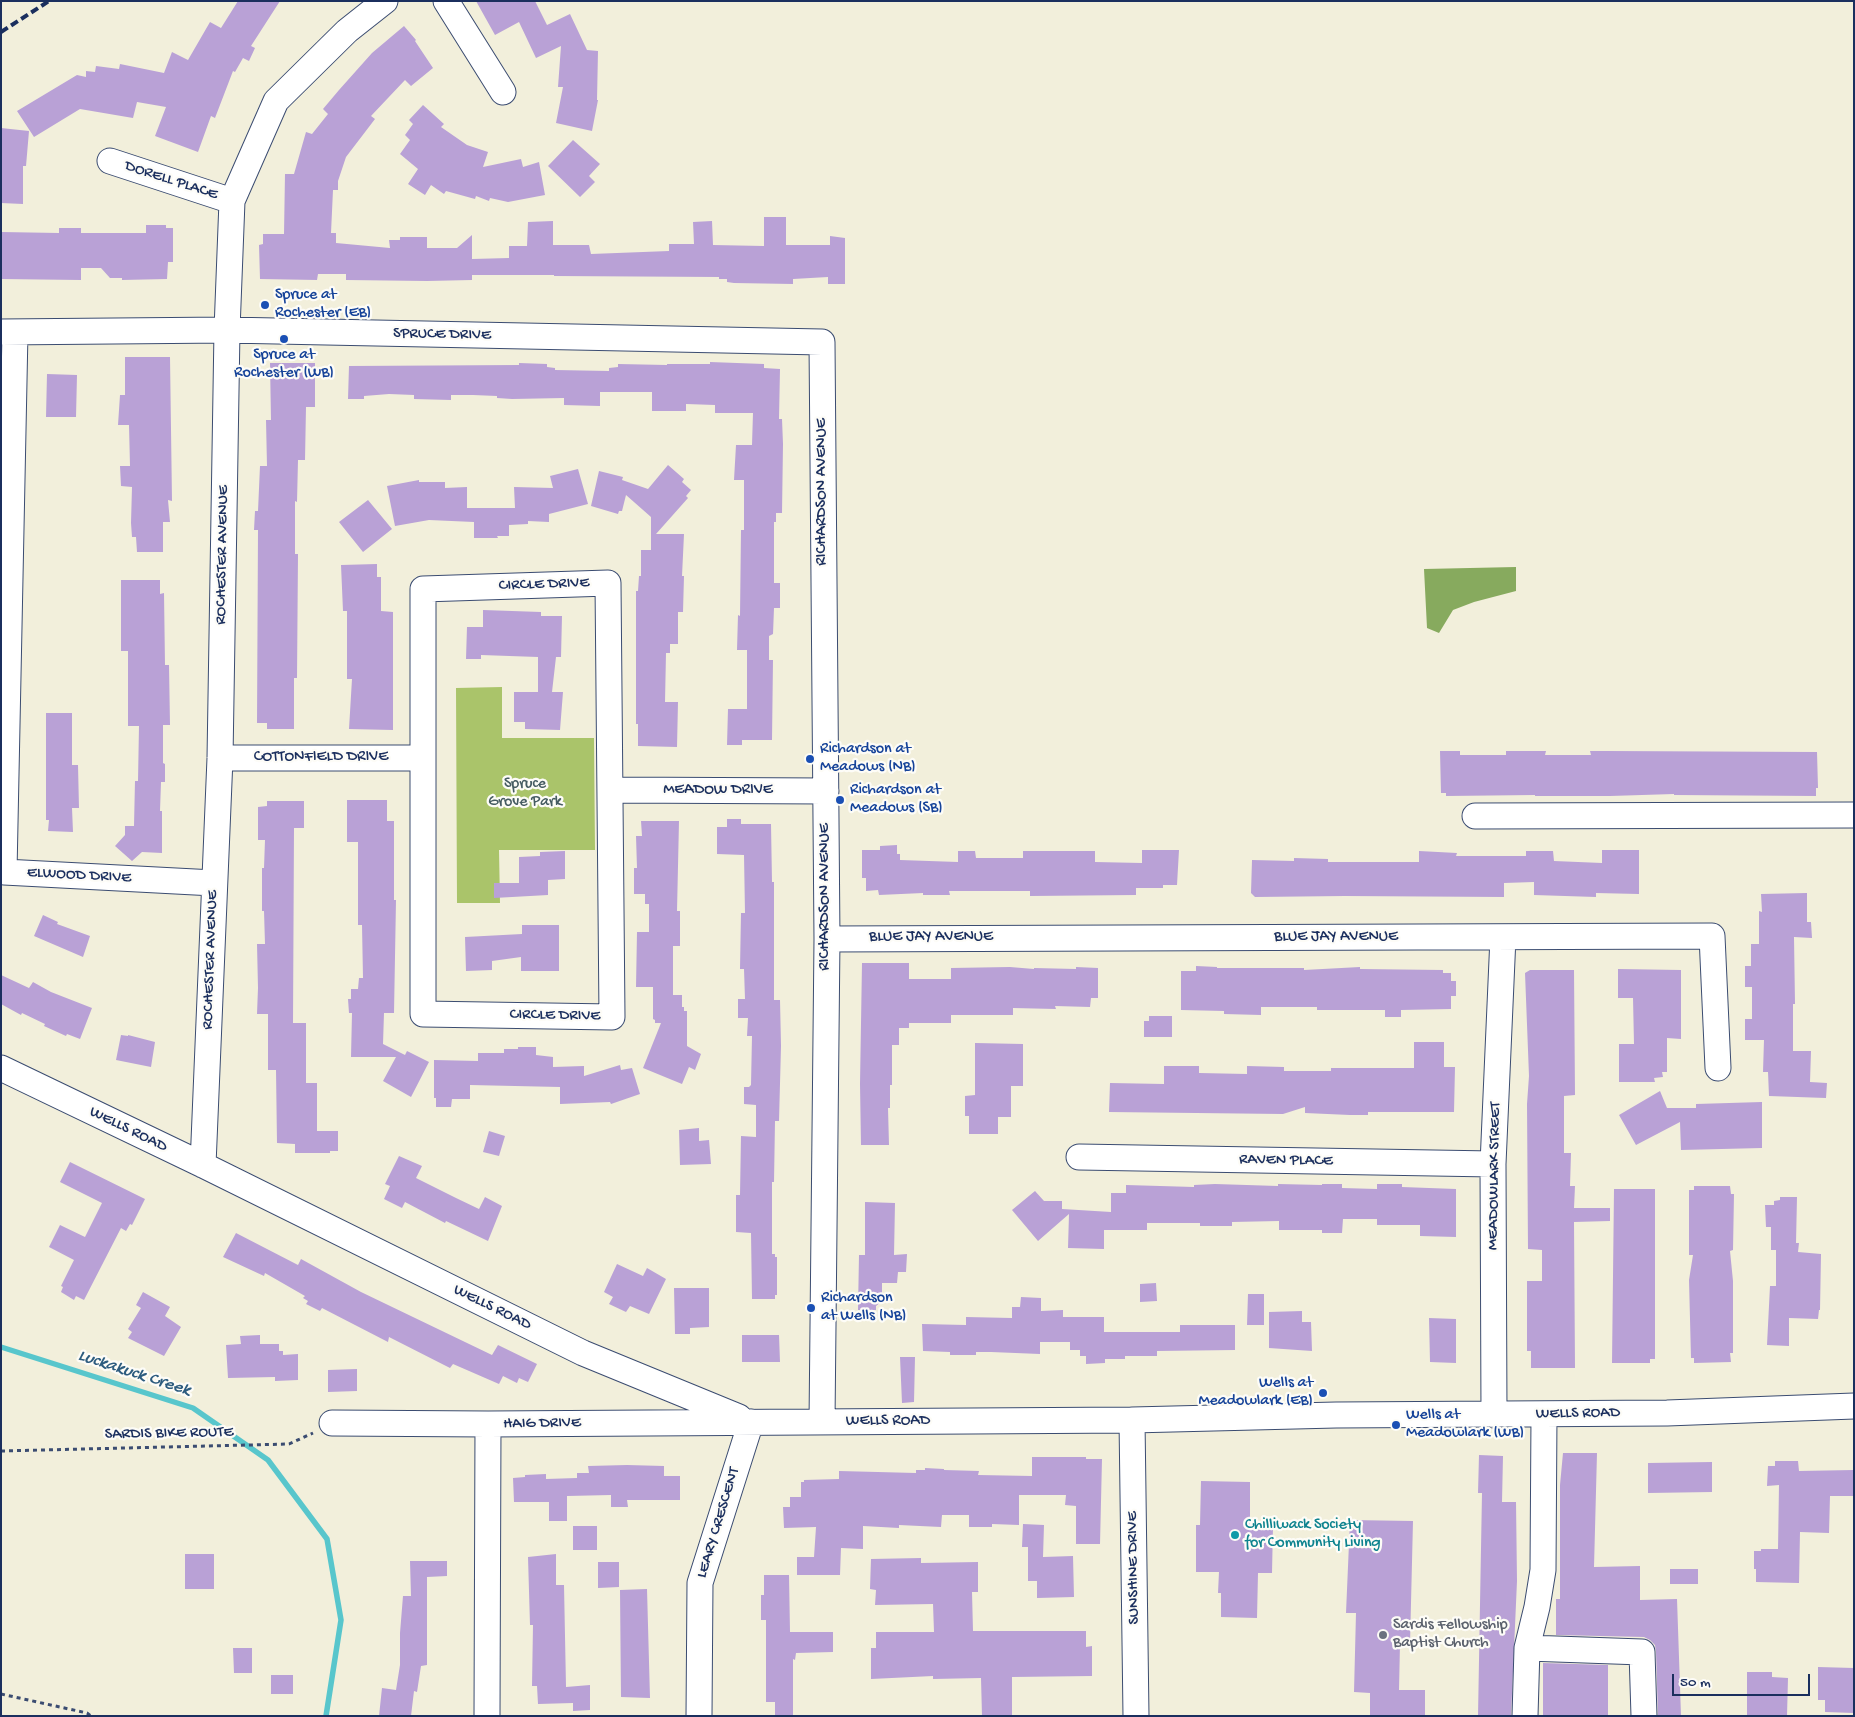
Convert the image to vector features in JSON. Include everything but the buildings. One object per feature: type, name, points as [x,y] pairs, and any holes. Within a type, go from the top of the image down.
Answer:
[{"type":"street","name":"ROCHESTER AVENUE","points":[[203,1166],[220,758],[227,330],[232,201],[276,101],[347,31],[385,1]]},
{"type":"street","points":[[446,1],[503,92]]},
{"type":"street","name":"DORELL PLACE","points":[[110,162],[232,201]]},
{"type":"street","name":"SPRUCE DRIVE","points":[[8,332],[227,330],[822,342]]},
{"type":"street","name":"ELWOOD DRIVE","points":[[8,332],[4,872],[214,883]]},
{"type":"street","name":"RICHARDSON AVENUE","points":[[822,342],[827,939],[822,1422]]},
{"type":"street","name":"CIRCLE DRIVE","points":[[608,583],[610,790],[612,1017],[423,1014],[423,589],[608,583]]},
{"type":"street","name":"COTTONFIELD DRIVE","points":[[220,758],[423,758]]},
{"type":"street","name":"MEADOW DRIVE","points":[[610,790],[826,791]]},
{"type":"street","points":[[1475,816],[1854,815]]},
{"type":"street","name":"BLUE JAY AVENUE","points":[[827,939],[1712,936],[1718,1068]]},
{"type":"street","name":"MEADOWLARK STREET","points":[[1494,1414],[1493,1164],[1503,937]]},
{"type":"street","name":"WELLS ROAD","points":[[1,1068],[583,1353],[751,1422],[1132,1420],[1336,1414],[1666,1413],[1854,1406]]},
{"type":"street","name":"RAVEN PLACE","points":[[1079,1157],[1493,1164]]},
{"type":"street","points":[[1526,1716],[1527,1648],[1537,1607],[1543,1570],[1544,1414]]},
{"type":"street","name":"SUNSHINE DRIVE","points":[[1132,1420],[1136,1716]]},
{"type":"street","name":"HAIG DRIVE","points":[[332,1424],[751,1422]]},
{"type":"street","name":"LEARY CRESCENT","points":[[699,1716],[700,1583],[751,1422]]},
{"type":"street","points":[[487,1716],[488,1424]]},
{"type":"street","points":[[1527,1648],[1642,1652],[1644,1716]]},
{"type":"path","name":"SARDIS BIKE ROUTE","points":[[1,1451],[289,1444],[332,1424]]},
{"type":"path","points":[[1,1694],[87,1713],[91,1716]]},
{"type":"green space","points":[[1516,567],[1516,591],[1474,602],[1453,610],[1439,633],[1427,628],[1424,569]]},
{"type":"green space","name":"Spruce Grove Park","points":[[502,687],[502,738],[594,738],[595,850],[499,850],[500,903],[457,903],[456,688]]},
{"type":"waterway","name":"Luckakuck Creek","points":[[1,1347],[193,1408],[268,1460],[327,1539],[341,1620],[326,1716]]},
{"type":"railway","points":[[1,32],[49,1]]},
{"type":"place","name":"Spruce at Rochester (EB)","points":[[265,305]]},
{"type":"place","name":"Spruce at Rochester (WB)","points":[[284,339]]},
{"type":"place","name":"Richardson at Meadows (NB)","points":[[810,759]]},
{"type":"place","name":"Richardson at Meadows (SB)","points":[[840,800]]},
{"type":"place","name":"Richardson at Wells (NB)","points":[[811,1308]]},
{"type":"place","name":"Wells at Meadowlark (EB)","points":[[1323,1393]]},
{"type":"place","name":"Wells at Meadowlark (WB)","points":[[1396,1425]]},
{"type":"place","name":"Chilliwack Society for Community Living","points":[[1235,1535]]},
{"type":"place","name":"Sardis Fellowship Baptist Church","points":[[1383,1635]]}]
